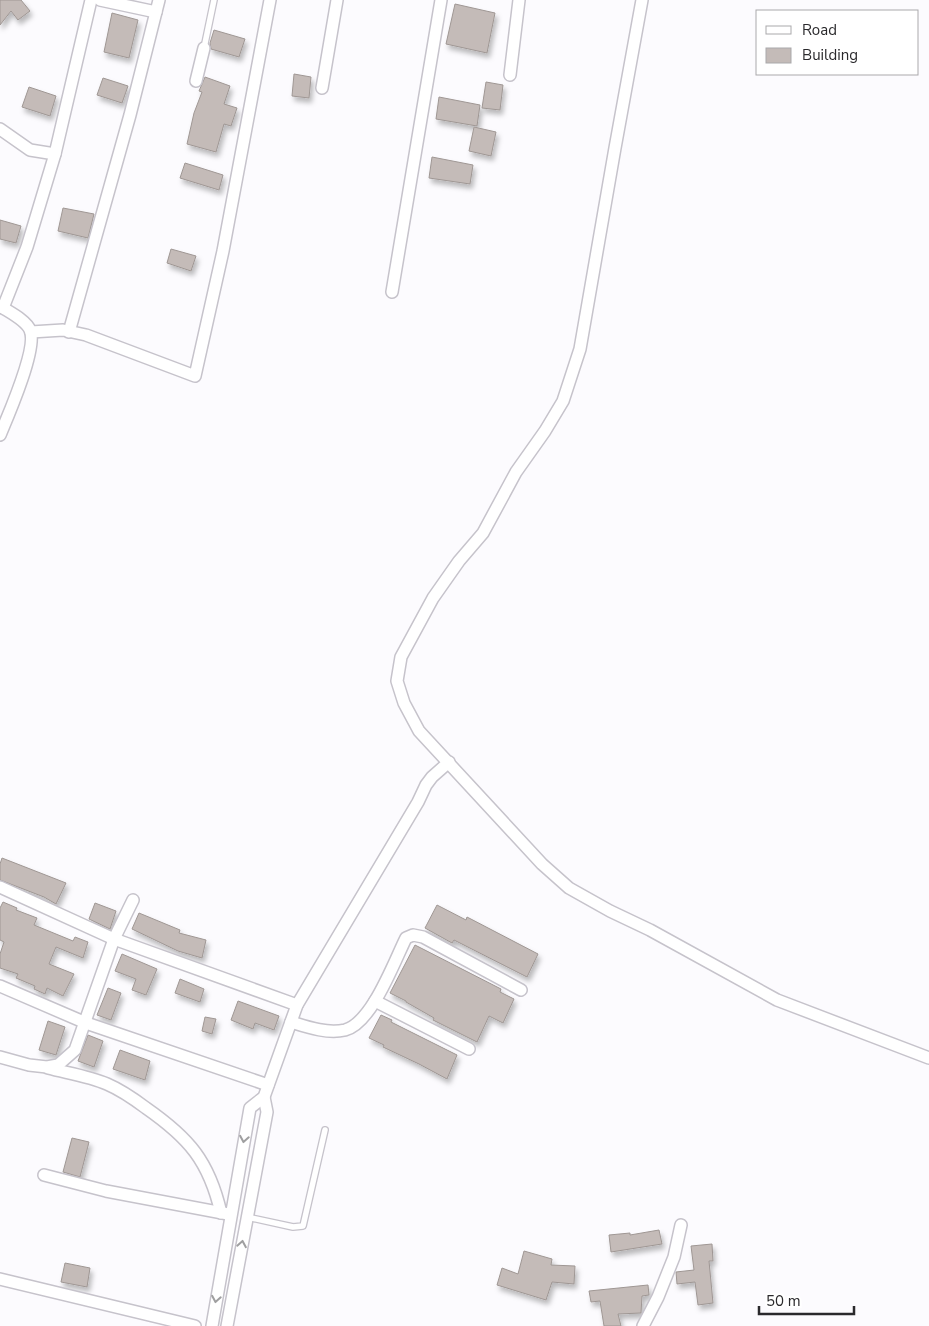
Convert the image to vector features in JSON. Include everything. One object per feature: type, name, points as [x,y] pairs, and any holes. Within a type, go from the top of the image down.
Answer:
[{"type":"street","points":[[0,435],[17,392],[31,345],[31,332],[21,320],[2,307],[27,247],[55,154],[91,0]]},
{"type":"street","points":[[100,0],[156,12]]},
{"type":"street","points":[[69,332],[130,115],[159,0]]},
{"type":"street","points":[[31,332],[69,332],[86,335],[195,376],[225,242],[270,0]]},
{"type":"street","points":[[322,88],[338,0]]},
{"type":"street","points":[[392,292],[441,0]]},
{"type":"street","points":[[510,75],[519,0]]},
{"type":"street","points":[[642,0],[580,349],[563,401],[545,431],[516,472],[483,533],[459,561],[433,598],[400,657],[397,681],[404,703],[419,731],[446,764],[542,864],[569,888],[610,911],[659,934],[777,1000],[929,1058]]},
{"type":"street","points":[[196,81],[204,48]]},
{"type":"street","points":[[0,129],[30,150],[55,154]]},
{"type":"street","points":[[227,1326],[267,1112],[264,1097],[297,1005],[432,777],[446,764]]},
{"type":"street","points":[[0,887],[114,939],[297,1005]]},
{"type":"street","points":[[47,1067],[58,1065],[75,1050],[114,939],[133,900]]},
{"type":"street","points":[[291,1022],[322,1030],[345,1030],[360,1021],[375,1001],[406,938],[412,935],[424,937],[521,990]]},
{"type":"street","points":[[0,986],[86,1023],[268,1085]]},
{"type":"street","points":[[375,1001],[469,1049]]},
{"type":"street","points":[[0,1056],[107,1084],[132,1097],[162,1119],[191,1145],[205,1167],[226,1214]]},
{"type":"street","points":[[212,1326],[226,1214],[250,1108],[264,1097]]},
{"type":"street","points":[[44,1175],[106,1191],[247,1217]]},
{"type":"street","points":[[643,1326],[658,1297],[674,1258],[681,1225]]},
{"type":"street","points":[[0,1279],[193,1326]]},
{"type":"lane","points":[[204,48],[214,0]]},
{"type":"lane","points":[[247,1217],[293,1227],[303,1226],[325,1130]]},
{"type":"building","points":[[0,0],[21,0],[30,11],[18,20],[11,11],[0,25]]},
{"type":"building","points":[[455,4],[495,13],[487,53],[446,44]]},
{"type":"building","points":[[112,13],[138,20],[129,58],[104,52]]},
{"type":"building","points":[[214,30],[245,39],[239,57],[211,49],[210,43]]},
{"type":"building","points":[[294,74],[311,77],[309,98],[292,96]]},
{"type":"building","points":[[205,77],[230,86],[224,104],[237,108],[231,126],[224,124],[216,152],[187,144],[194,113],[202,92],[199,91]]},
{"type":"building","points":[[103,78],[128,86],[122,103],[97,95]]},
{"type":"building","points":[[486,82],[503,85],[500,110],[482,108]]},
{"type":"building","points":[[29,87],[56,96],[50,116],[22,107]]},
{"type":"building","points":[[439,97],[480,105],[477,126],[436,119]]},
{"type":"building","points":[[474,127],[496,132],[491,156],[469,151]]},
{"type":"building","points":[[432,157],[473,165],[470,184],[429,178]]},
{"type":"building","points":[[185,163],[223,175],[219,190],[180,178]]},
{"type":"building","points":[[63,208],[94,214],[88,238],[58,231]]},
{"type":"building","points":[[0,220],[21,226],[16,243],[0,239]]},
{"type":"building","points":[[171,249],[196,256],[191,271],[167,263]]},
{"type":"building","points":[[2,858],[66,883],[56,904],[44,897],[0,880]]},
{"type":"building","points":[[3,902],[17,908],[16,910],[37,918],[34,925],[73,941],[75,937],[88,942],[83,958],[56,947],[49,964],[74,974],[63,996],[47,988],[45,994],[34,989],[35,986],[16,978],[18,974],[0,968],[0,954],[4,942],[0,940],[0,908]]},
{"type":"building","points":[[95,903],[116,911],[110,929],[89,919]]},
{"type":"building","points":[[437,905],[466,920],[467,917],[538,954],[527,977],[454,940],[452,943],[425,928]]},
{"type":"building","points":[[139,913],[180,930],[179,933],[206,940],[202,958],[178,951],[132,929]]},
{"type":"building","points":[[415,945],[501,989],[500,992],[514,999],[503,1023],[489,1016],[477,1042],[433,1020],[434,1018],[390,993]]},
{"type":"building","points":[[122,954],[157,969],[146,995],[132,990],[136,979],[115,971]]},
{"type":"building","points":[[180,979],[204,989],[200,1002],[175,993]]},
{"type":"building","points":[[108,988],[121,993],[111,1020],[97,1015]]},
{"type":"building","points":[[238,1001],[279,1016],[274,1030],[255,1023],[253,1029],[231,1020]]},
{"type":"building","points":[[381,1015],[392,1020],[391,1022],[457,1055],[447,1079],[369,1038]]},
{"type":"building","points":[[205,1017],[216,1019],[212,1034],[202,1031]]},
{"type":"building","points":[[48,1021],[65,1027],[56,1055],[39,1050]]},
{"type":"building","points":[[88,1035],[103,1041],[94,1067],[78,1061]]},
{"type":"building","points":[[120,1050],[150,1061],[145,1080],[113,1069]]},
{"type":"building","points":[[72,1138],[89,1142],[80,1177],[63,1172]]},
{"type":"building","points":[[659,1230],[662,1244],[611,1252],[609,1235],[630,1233],[630,1235]]},
{"type":"building","points":[[712,1244],[713,1261],[709,1261],[713,1303],[698,1305],[695,1282],[677,1284],[676,1272],[694,1270],[691,1246]]},
{"type":"building","points":[[524,1251],[552,1259],[551,1265],[575,1266],[574,1284],[552,1282],[546,1300],[497,1285],[502,1268],[518,1274]]},
{"type":"building","points":[[65,1263],[90,1268],[87,1287],[61,1282]]},
{"type":"building","points":[[648,1285],[649,1295],[642,1296],[641,1313],[618,1314],[621,1326],[604,1326],[600,1301],[591,1302],[589,1291]]}]
